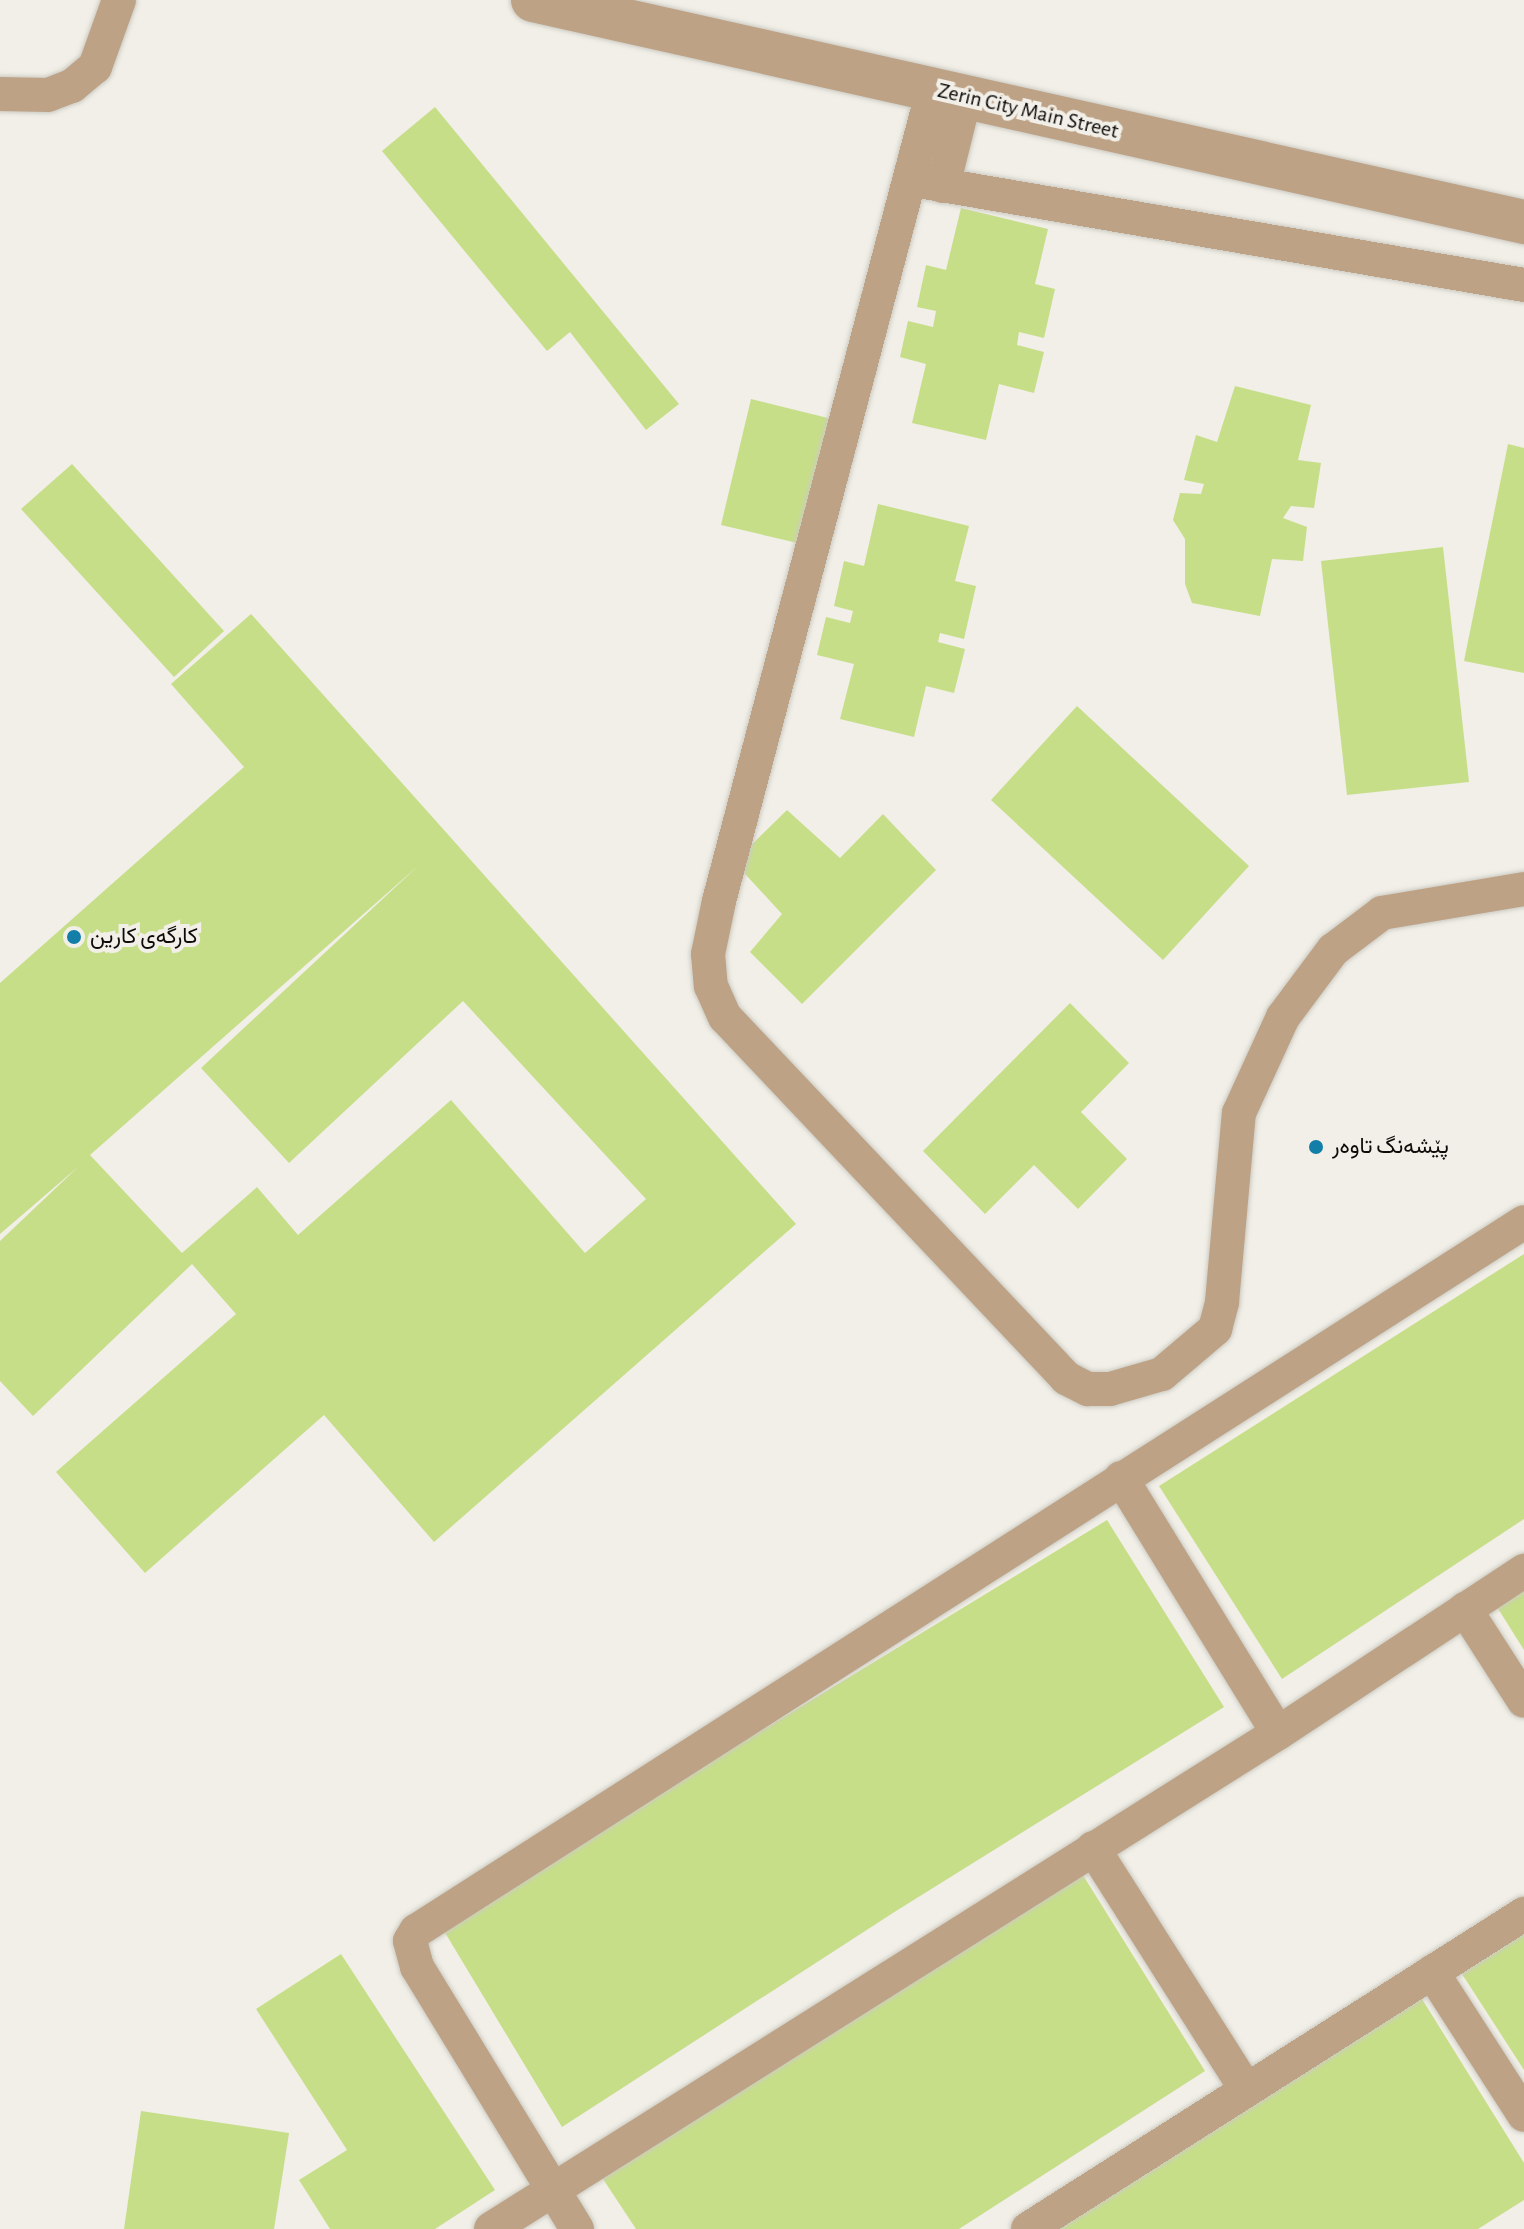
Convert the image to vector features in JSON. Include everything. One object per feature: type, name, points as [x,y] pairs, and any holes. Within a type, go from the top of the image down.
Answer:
[{"type":"street","points":[[0,94],[48,95],[72,86],[95,67],[119,0]]},
{"type":"street","name":"Zerin City Main Street","points":[[533,0],[1524,222]]},
{"type":"street","points":[[949,93],[928,183],[708,954],[711,986],[739,1033],[1066,1378],[1088,1389],[1134,1385],[1162,1374],[1215,1329],[1224,1290],[1239,1113],[1283,1017],[1333,950],[1382,913],[1524,889]]},
{"type":"street","points":[[928,183],[1524,285]]},
{"type":"street","points":[[577,2229],[417,1967],[410,1941],[416,1931],[1524,1222]]},
{"type":"street","points":[[1121,1478],[1278,1733]]},
{"type":"street","points":[[491,2229],[1278,1733],[1524,1571]]},
{"type":"street","points":[[1465,1609],[1524,1701]]},
{"type":"street","points":[[1093,1848],[1246,2089]]},
{"type":"street","points":[[1028,2229],[1524,1914]]},
{"type":"street","points":[[1432,1972],[1524,2115]]},
{"type":"building","points":[[435,107],[679,404],[646,430],[570,332],[547,351],[382,151]]},
{"type":"building","points":[[961,208],[1048,229],[1035,284],[1055,289],[1044,338],[1019,332],[1017,345],[1044,352],[1034,393],[999,384],[986,440],[912,423],[926,364],[900,357],[908,321],[933,327],[936,311],[917,307],[926,265],[946,270]]},
{"type":"building","points":[[1235,386],[1311,405],[1298,460],[1321,463],[1314,508],[1291,506],[1283,518],[1307,527],[1303,561],[1272,559],[1260,616],[1192,603],[1185,584],[1185,539],[1173,520],[1180,493],[1201,494],[1204,484],[1184,480],[1196,435],[1217,442]]},
{"type":"building","points":[[751,399],[836,420],[806,545],[721,525]]},
{"type":"building","points":[[1508,444],[1524,448],[1524,673],[1464,661]]},
{"type":"building","points":[[72,464],[224,631],[174,677],[21,509]]},
{"type":"building","points":[[878,504],[969,526],[955,581],[976,586],[964,639],[940,633],[938,642],[965,649],[954,693],[926,686],[914,737],[840,719],[854,664],[817,655],[826,617],[850,623],[853,611],[834,606],[844,561],[864,566]]},
{"type":"building","points":[[1443,547],[1469,782],[1347,795],[1321,561]]},
{"type":"building","points":[[251,614],[796,1224],[434,1542],[324,1415],[145,1573],[56,1472],[236,1314],[192,1264],[33,1416],[0,1381],[0,1241],[78,1167],[0,1234],[0,983],[244,767],[171,684]],"holes":[[[418,866],[201,1068],[289,1163],[463,1001],[646,1199],[585,1253],[451,1100],[298,1235],[257,1187],[182,1253],[90,1155]]]},
{"type":"building","points":[[1077,706],[1249,866],[1163,960],[991,800]]},
{"type":"building","points":[[787,810],[840,858],[883,814],[936,870],[802,1004],[750,952],[782,914],[734,862]]},
{"type":"building","points":[[1070,1003],[1129,1063],[1081,1112],[1127,1159],[1078,1209],[1034,1165],[985,1214],[923,1151]]},
{"type":"building","points":[[1524,1254],[1524,1519],[1282,1679],[1159,1486]]},
{"type":"building","points":[[1107,1520],[1224,1707],[896,1911],[562,2127],[441,1926]]},
{"type":"building","points":[[1524,1590],[1524,1650],[1497,1607]]},
{"type":"building","points":[[1081,1872],[1205,2071],[959,2229],[636,2229],[603,2179]]},
{"type":"building","points":[[1524,1934],[1524,2070],[1462,1974]]},
{"type":"building","points":[[341,1954],[495,2190],[435,2229],[330,2229],[299,2180],[347,2150],[256,2009]]},
{"type":"building","points":[[1417,1991],[1524,2163],[1524,2200],[1478,2229],[1044,2229]]},
{"type":"building","points":[[141,2111],[289,2133],[274,2229],[124,2229]]},
{"type":"place","name":"کارگەی کارین","points":[[74,937]]},
{"type":"place","name":"پێشەنگ تاوەر","points":[[1316,1147]]}]
